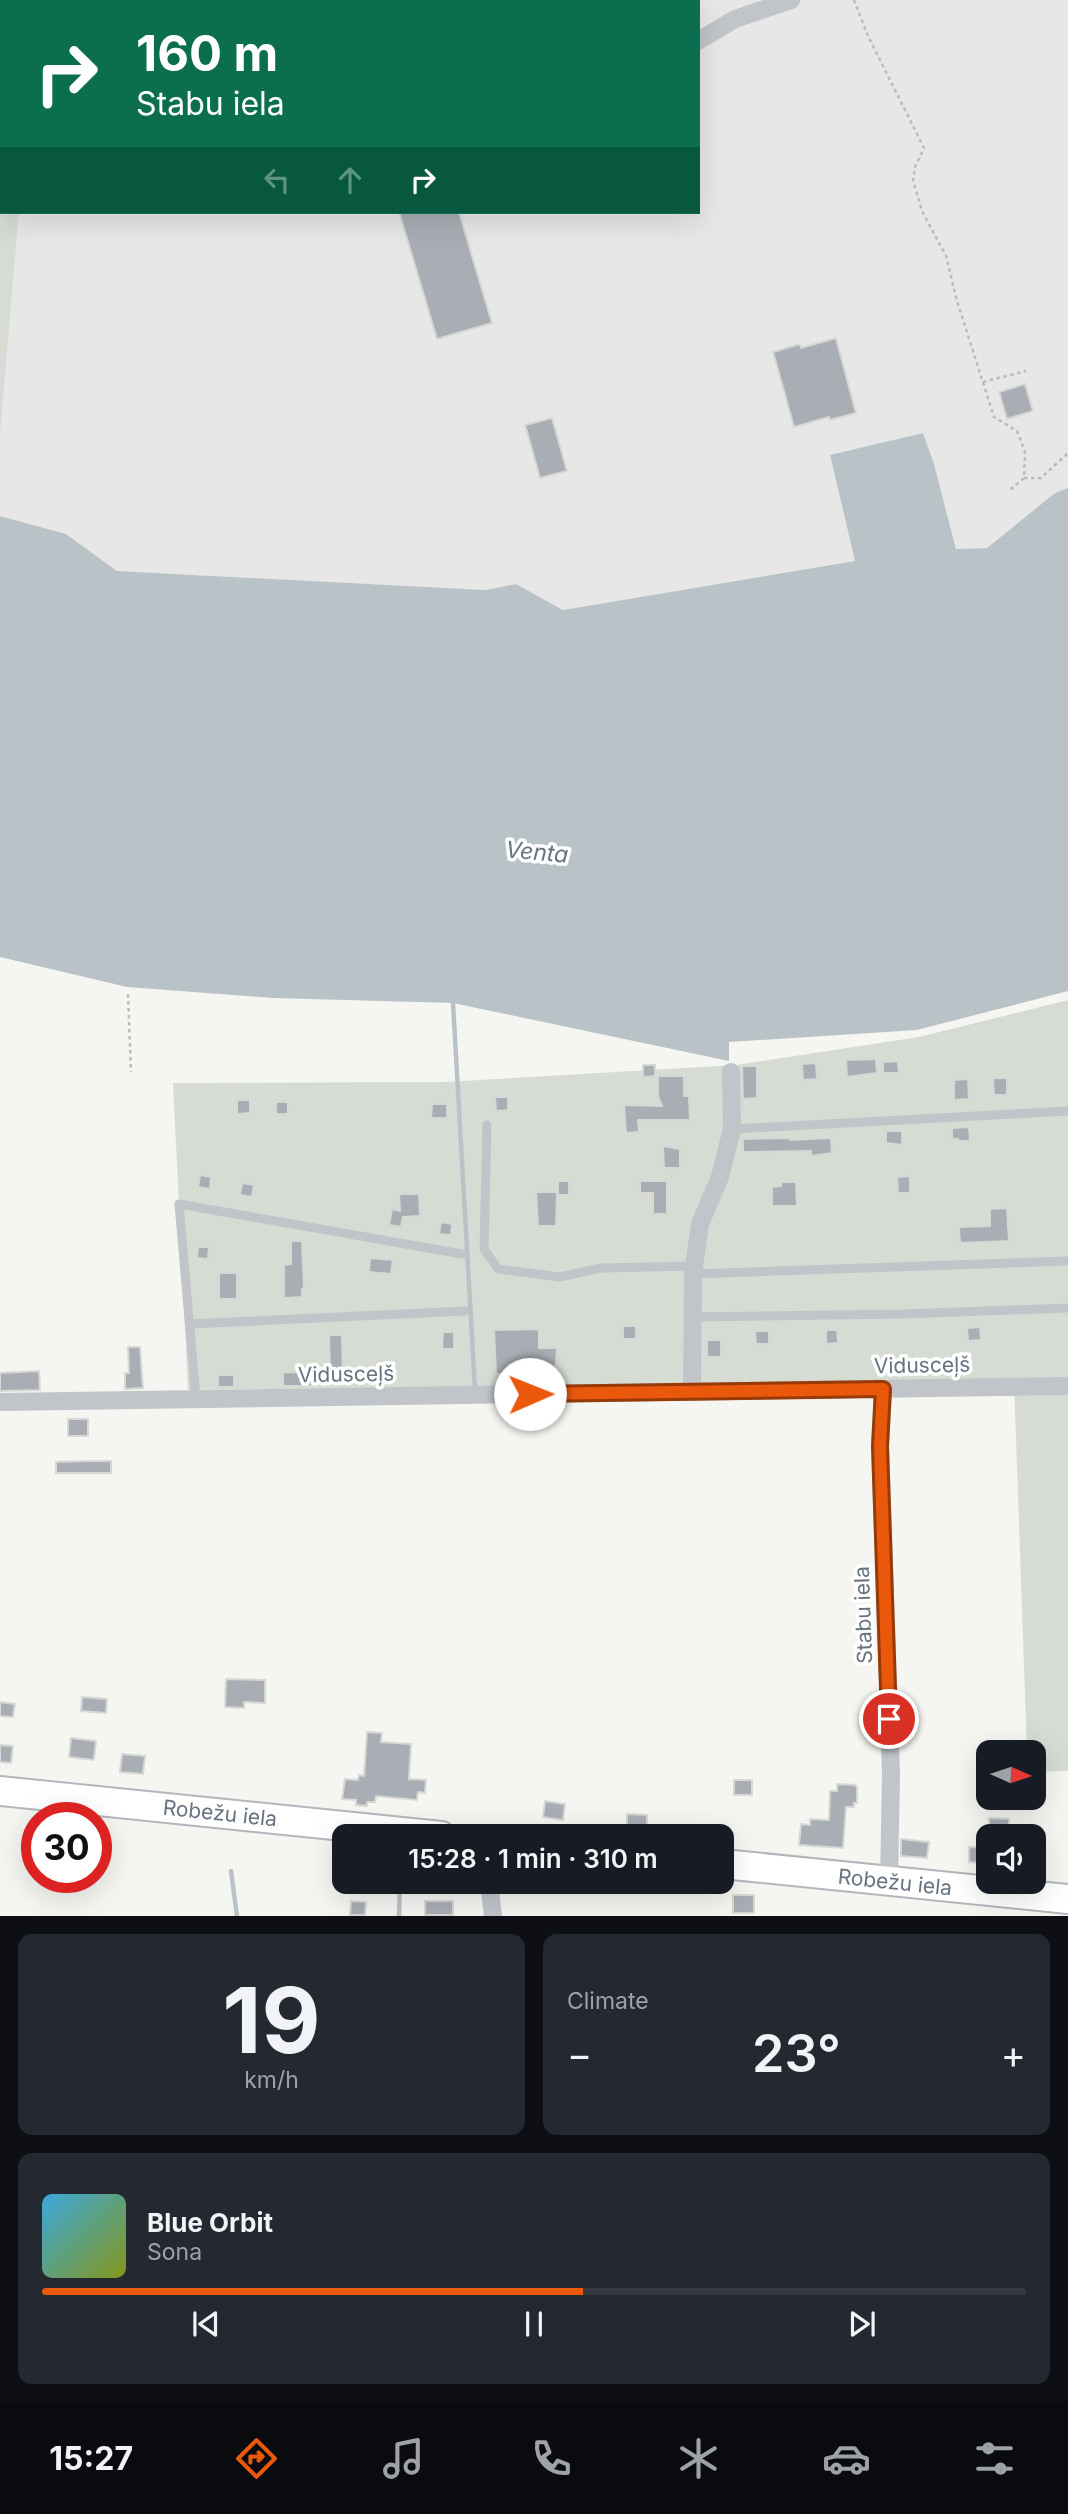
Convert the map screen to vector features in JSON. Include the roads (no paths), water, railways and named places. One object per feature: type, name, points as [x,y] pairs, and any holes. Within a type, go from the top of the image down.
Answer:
[{"type":"main road","name":"Robežu iela","points":[[0,1791],[332,1825]]},
{"type":"main road","name":"Robežu iela","points":[[734,1865],[1068,1899]]},
{"type":"street","points":[[700,40],[735,19],[791,0]]},
{"type":"street","points":[[692,1392],[693,1270],[700,1224],[720,1177],[732,1129],[731,1072]]},
{"type":"street","name":"Vidusceļš","points":[[0,1402],[1068,1386]]},
{"type":"street","name":"Stabu iela","points":[[883,1389],[880,1446],[891,1774],[889,1881]]},
{"type":"street","points":[[490,1894],[493,1916]]},
{"type":"lane","points":[[732,1129],[1068,1111]]},
{"type":"lane","points":[[487,1125],[484,1249],[498,1269],[559,1277],[601,1268],[693,1270],[1068,1261]]},
{"type":"lane","points":[[196,1399],[179,1204],[462,1254]]},
{"type":"lane","points":[[692,1317],[1068,1308]]},
{"type":"lane","points":[[190,1324],[465,1311]]},
{"type":"water","name":"Venta","points":[[923,433],[956,549],[987,548],[1055,493],[1068,488],[1068,991],[917,1030],[729,1042],[729,1061],[453,1003],[273,998],[127,987],[0,957],[0,516],[66,534],[117,571],[485,590],[516,584],[563,610],[855,561],[830,455]]},
{"type":"waterway","points":[[457,998],[453,1003],[475,1390]]},
{"type":"waterway","points":[[231,1871],[237,1916]]},
{"type":"waterway","points":[[399,1916],[400,1894]]}]
